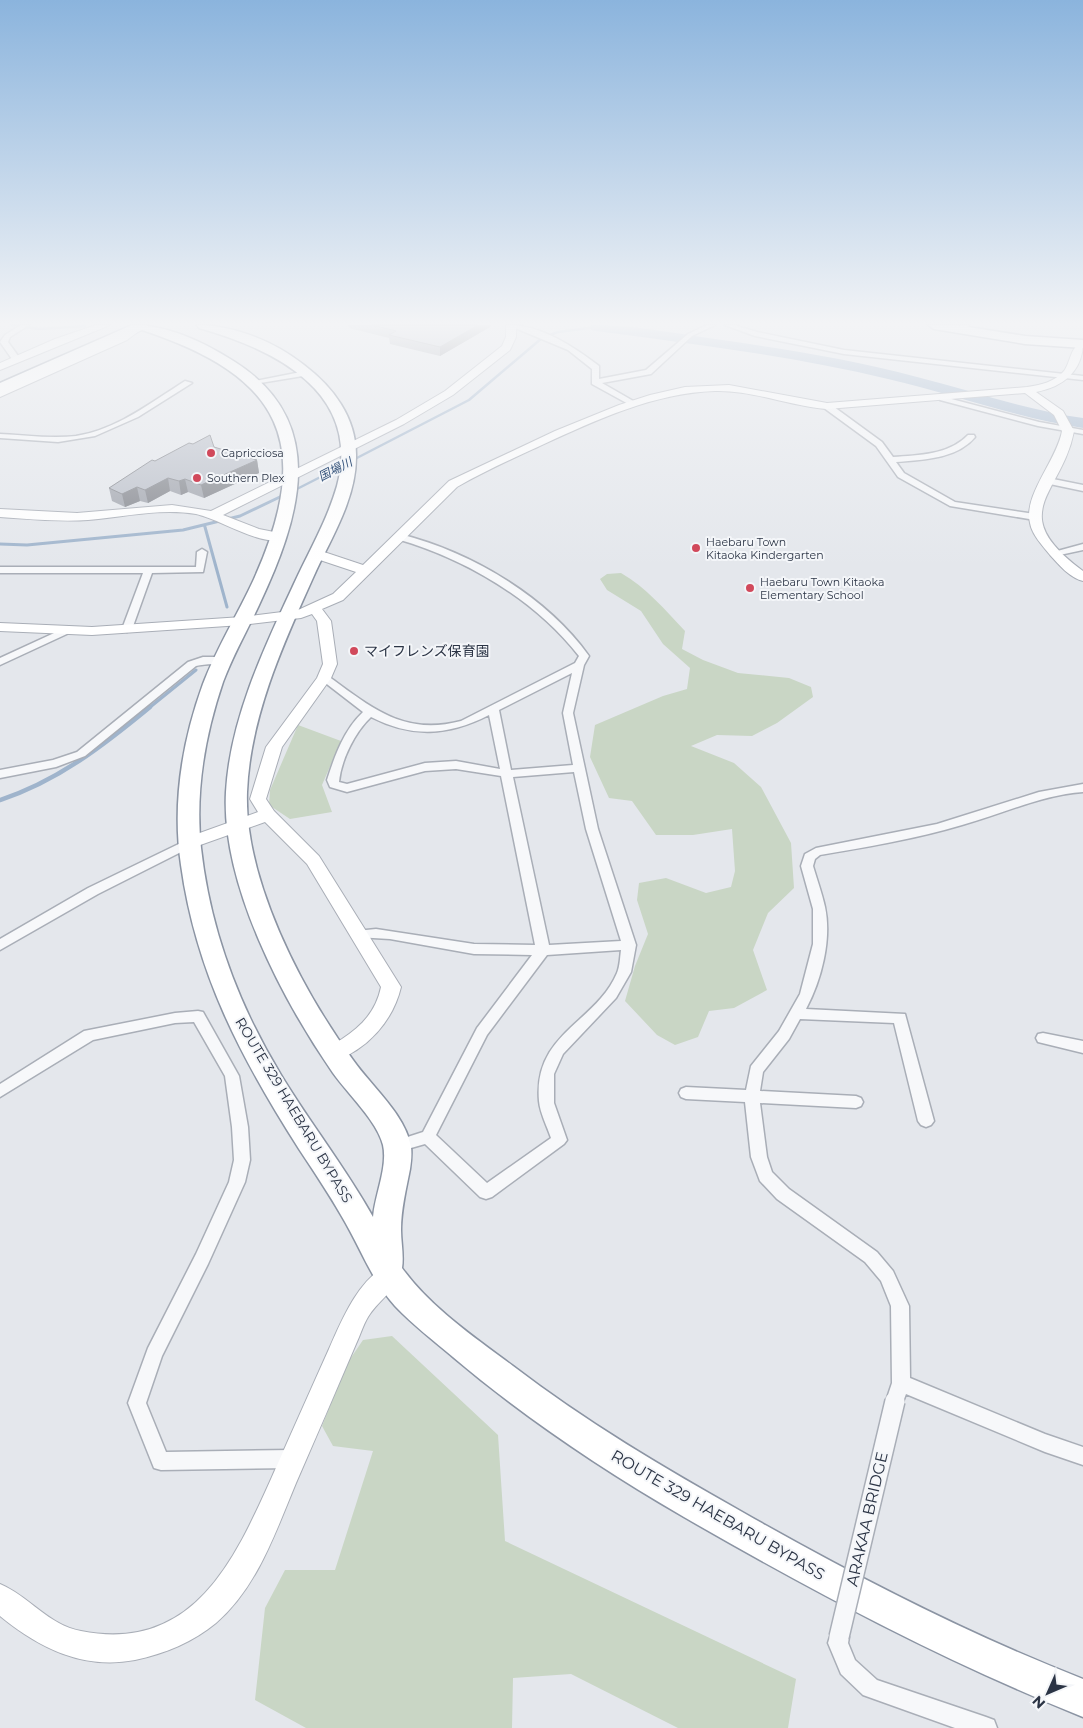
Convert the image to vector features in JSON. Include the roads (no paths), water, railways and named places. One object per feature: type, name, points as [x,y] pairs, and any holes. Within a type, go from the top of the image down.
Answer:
[{"type":"highway","name":"ROUTE 329 HAEBARU BYPASS","points":[[275,406],[285,426],[292,468],[290,487],[279,537],[242,621],[222,660],[196,748],[189,802],[189,843],[206,936],[235,1013],[268,1073],[356,1213],[389,1276],[403,1294],[516,1389],[609,1452],[668,1489],[802,1566],[917,1625],[1024,1676],[1083,1698]]},
{"type":"highway","points":[[334,406],[342,423],[348,457],[336,517],[316,554],[287,617],[265,672],[250,720],[236,785],[236,824],[251,883],[281,960],[304,1006],[334,1053],[378,1111],[397,1146],[385,1230],[389,1276]]},
{"type":"street","points":[[0,436],[76,438],[116,425],[149,406]]},
{"type":"street","points":[[215,516],[290,487],[348,457],[428,406]]},
{"type":"street","points":[[0,627],[65,631],[127,629],[287,617],[315,609],[338,597],[446,490],[471,474],[628,406]]},
{"type":"street","points":[[825,406],[833,406]]},
{"type":"street","points":[[828,406],[868,435],[892,460],[901,475],[947,502],[1035,517]]},
{"type":"street","points":[[963,406],[1083,432]]},
{"type":"street","points":[[1049,406],[1059,413],[1068,429],[1063,449],[1040,496],[1035,517],[1040,532],[1055,552],[1066,565],[1083,576]]},
{"type":"street","points":[[892,460],[930,456],[967,443],[972,437]]},
{"type":"street","points":[[1048,481],[1083,488]]},
{"type":"street","points":[[0,513],[69,517],[170,508],[199,511],[266,535],[279,537]]},
{"type":"street","points":[[400,537],[471,564],[506,584],[573,641],[584,656],[579,665],[568,713],[592,830],[629,944],[630,960],[621,980],[551,1058],[544,1086],[548,1118],[559,1140],[486,1192],[428,1137]]},
{"type":"street","points":[[1055,552],[1083,547]]},
{"type":"street","points":[[0,570],[200,570],[202,552]]},
{"type":"street","points":[[316,554],[366,571]]},
{"type":"street","points":[[127,629],[150,569]]},
{"type":"street","points":[[315,609],[324,621],[330,664],[324,678],[274,747],[258,798],[268,815],[313,860],[361,934],[391,986],[389,1002],[380,1018],[353,1042],[334,1053]]},
{"type":"street","points":[[0,662],[65,631]]},
{"type":"street","points":[[0,774],[56,763],[80,754],[192,664],[203,660],[222,660]]},
{"type":"street","points":[[324,678],[370,712],[388,721],[417,728],[442,728],[464,723],[579,665]]},
{"type":"street","points":[[397,1146],[428,1137],[482,1032],[543,950],[493,708]]},
{"type":"street","points":[[370,712],[363,718],[344,748],[333,780],[334,784],[340,787],[347,788],[425,766],[456,765],[508,774],[579,768]]},
{"type":"street","name":"ARAKAA BRIDGE","points":[[986,1728],[870,1688],[848,1667],[838,1644],[898,1392],[900,1306],[887,1276],[871,1257],[783,1194],[766,1176],[759,1157],[752,1098],[756,1070],[784,1035],[807,994],[820,944],[819,910],[807,866],[809,857],[816,852],[881,840],[976,817],[1002,807],[1069,788],[1083,788]]},
{"type":"street","points":[[0,945],[40,920],[189,843],[236,824],[268,815]]},
{"type":"street","points":[[361,934],[384,933],[470,949],[510,952],[629,944]]},
{"type":"street","points":[[796,1014],[900,1018],[926,1121]]},
{"type":"street","points":[[0,1091],[89,1035],[198,1016],[232,1076],[240,1127],[242,1160],[237,1182],[202,1259],[154,1354],[137,1403],[161,1461],[292,1459]]},
{"type":"street","points":[[1043,1038],[1083,1046]]},
{"type":"street","points":[[686,1093],[752,1098],[856,1102]]},
{"type":"street","points":[[0,1598],[21,1616],[60,1639],[94,1648],[133,1647],[167,1636],[197,1620],[227,1590],[257,1542],[359,1309],[389,1276]]},
{"type":"street","points":[[898,1392],[1083,1456]]},
{"type":"waterway","name":"国場川","points":[[351,461],[458,406]]},
{"type":"waterway","name":"国場川","points":[[1001,406],[1033,414],[1083,423]]},
{"type":"waterway","name":"国場川","points":[[293,491],[344,465]]},
{"type":"waterway","name":"国場川","points":[[0,544],[27,545],[183,530],[240,516],[284,495]]},
{"type":"waterway","points":[[205,527],[227,607]]},
{"type":"waterway","points":[[149,708],[196,670]]},
{"type":"waterway","points":[[0,800],[41,783],[80,761],[150,707]]},
{"type":"place","name":"Capricciosa","points":[[211,453]]},
{"type":"place","name":"Southern Plex","points":[[197,478]]},
{"type":"place","name":"Haebaru Town Kitaoka Kindergarten","points":[[696,548]]},
{"type":"place","name":"Haebaru Town Kitaoka Elementary School","points":[[750,588]]},
{"type":"place","name":"マイフレンズ保育園","points":[[354,651]]}]
